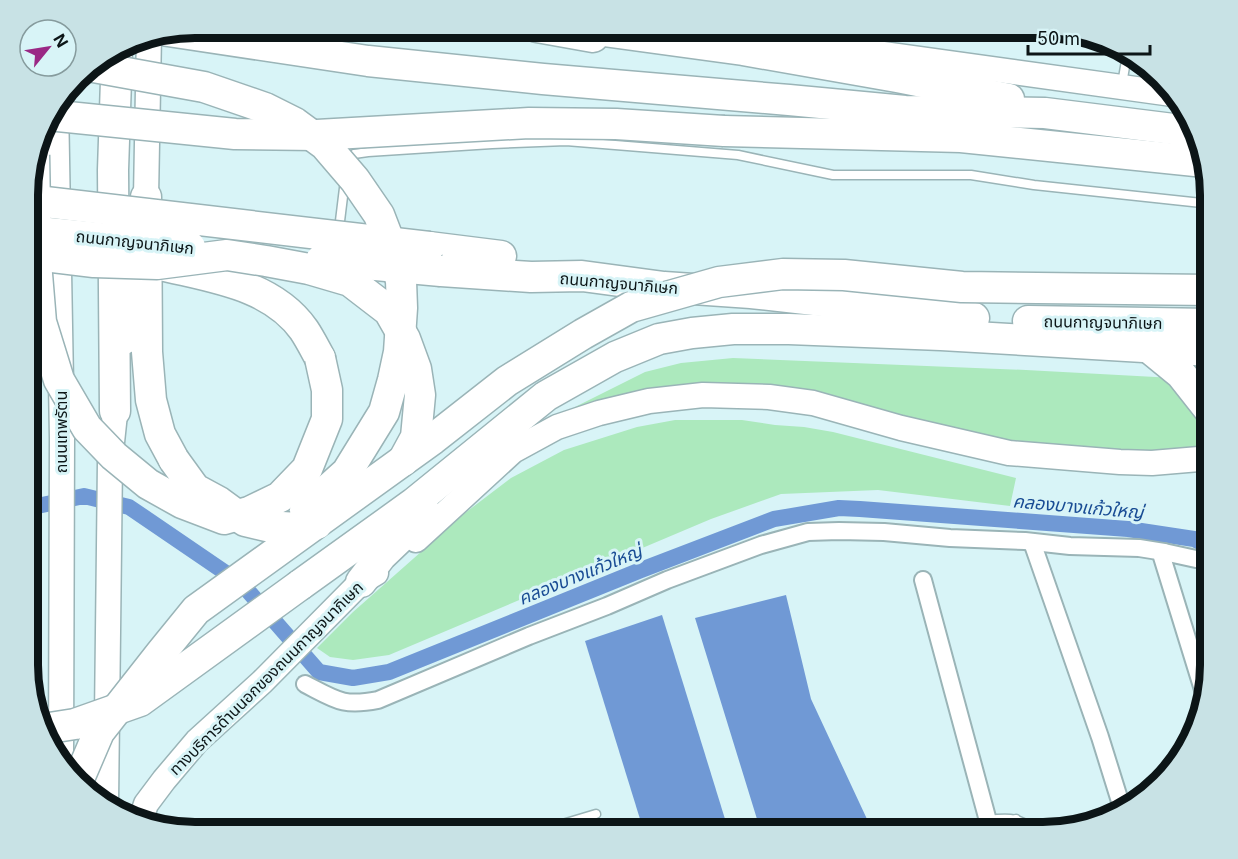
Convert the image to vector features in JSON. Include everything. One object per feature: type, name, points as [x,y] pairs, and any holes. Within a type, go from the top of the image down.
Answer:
[{"type":"highway","points":[[215,38],[368,61],[543,79],[905,111],[1045,113]]},
{"type":"highway","points":[[595,38],[933,90],[1045,113],[1186,131]]},
{"type":"highway","points":[[653,38],[897,76],[1042,105],[1182,121]]},
{"type":"highway","points":[[114,411],[113,170],[117,59]]},
{"type":"highway","points":[[73,764],[196,610],[347,472],[384,412],[399,352],[402,308],[401,281],[379,214],[355,180],[324,144],[295,123],[265,108],[204,87],[101,68]]},
{"type":"highway","points":[[59,116],[235,134],[317,135],[529,123],[616,124],[724,131],[961,137],[1196,161]]},
{"type":"highway","points":[[38,255],[94,262],[157,264],[227,255],[266,261],[309,269],[350,281],[389,311],[405,339],[416,369],[420,395],[416,437],[393,478],[363,506],[334,520],[297,528],[266,526],[245,521],[219,502],[195,489],[174,460],[160,434],[151,400],[146,342],[146,198]]},
{"type":"highway","points":[[38,201],[435,259]]},
{"type":"highway","name":"ถนนกาญจนาภิเษก","points":[[38,232],[435,259],[531,277],[582,276],[664,287],[751,293],[992,320],[1200,324]]},
{"type":"highway","points":[[38,286],[41,322],[59,380],[87,428],[114,456],[148,484],[182,503],[224,519],[249,512],[280,497],[306,469],[316,448],[327,419],[327,390],[320,358],[304,329],[282,307],[262,293],[229,282],[157,264]]},
{"type":"highway","points":[[196,610],[433,439],[507,381],[583,333],[631,307],[719,282],[783,274],[844,275],[962,287],[1200,290]]},
{"type":"highway","points":[[51,728],[75,724],[140,700],[414,503],[546,396],[615,357],[659,339],[733,329],[789,329],[941,335],[1200,350]]},
{"type":"highway","points":[[1148,347],[1181,375],[1200,398]]},
{"type":"highway","points":[[361,582],[381,556],[546,396]]},
{"type":"highway","points":[[81,774],[99,732]]},
{"type":"main road","points":[[768,38],[1163,93]]},
{"type":"main road","points":[[106,794],[110,461],[114,411],[146,198],[149,45]]},
{"type":"main road","name":"ถนนเทพรัตน","points":[[56,121],[62,438],[61,747]]},
{"type":"main road","name":"ทางบริการด้านนอกของถนนกาญจนาภิเษก","points":[[143,813],[146,804],[164,780],[197,741],[262,682],[361,582],[389,565],[513,451],[557,427],[598,413],[648,401],[703,395],[769,397],[813,403],[901,428],[1009,453],[1152,463],[1200,459]]},
{"type":"street","points":[[305,684],[330,698],[345,703],[360,704],[378,700],[667,580],[761,545],[808,532],[884,532],[1070,546],[1139,548],[1196,559]]},
{"type":"street","points":[[1032,542],[1120,801]]},
{"type":"street","points":[[1164,552],[1162,557],[1199,678]]},
{"type":"street","points":[[923,580],[988,822]]},
{"type":"lane","points":[[1121,87],[1126,61]]},
{"type":"lane","points":[[340,221],[348,158],[354,154],[566,141],[738,155],[833,175],[971,175],[1200,203]]},
{"type":"lane","points":[[571,821],[596,814]]},
{"type":"lane","points":[[998,822],[1007,818],[1022,822]]},
{"type":"green space","points":[[733,358],[1200,379],[1200,464],[1119,469],[775,404],[672,403],[562,418],[569,410],[645,372],[681,363]]},
{"type":"green space","points":[[675,420],[742,420],[804,427],[833,432],[1016,478],[1010,506],[878,490],[781,494],[711,519],[389,655],[353,660],[330,657],[317,648],[353,612],[465,513],[511,478],[564,450],[637,427]]},
{"type":"water","points":[[786,595],[811,699],[868,822],[758,822],[695,618]]},
{"type":"water","points":[[662,615],[726,822],[641,822],[585,641]]},
{"type":"waterway","name":"คลองบางแก้วใหญ่","points":[[38,506],[84,496],[129,507],[242,584],[319,672],[353,678],[389,672],[774,519],[839,508],[1128,529],[1194,539],[1200,542]]}]
